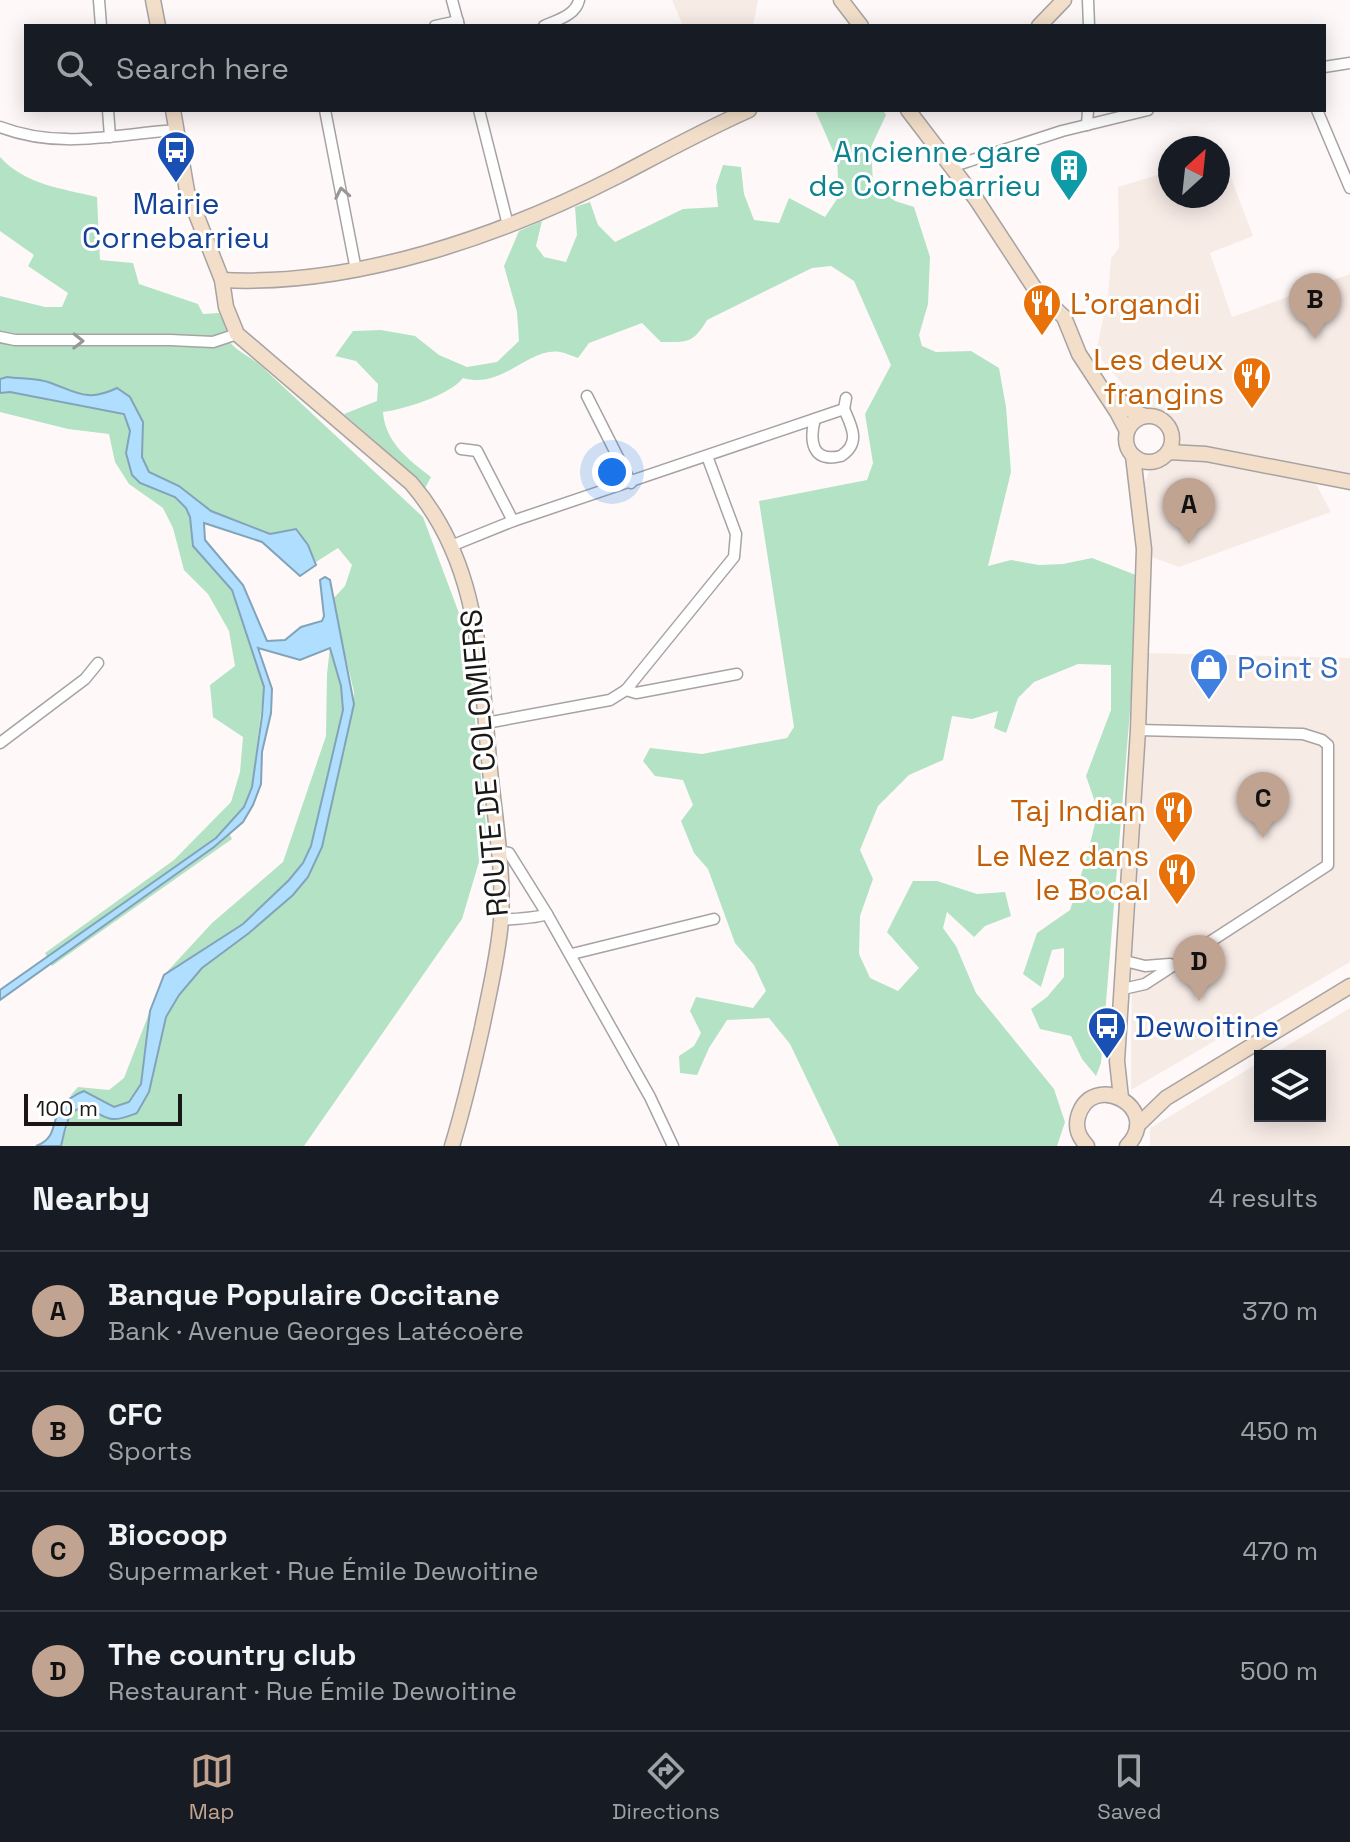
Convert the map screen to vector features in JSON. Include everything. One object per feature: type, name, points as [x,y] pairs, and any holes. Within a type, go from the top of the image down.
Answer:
[{"type":"main road","points":[[153,0],[158,24]]},
{"type":"main road","points":[[833,0],[851,24]]},
{"type":"main road","points":[[841,0],[859,24]]},
{"type":"main road","points":[[1041,24],[1064,0]]},
{"type":"main road","points":[[173,112],[187,191],[222,280],[226,307],[237,334]]},
{"type":"main road","points":[[222,280],[282,281],[356,270],[424,255],[508,225],[595,187],[745,112]]},
{"type":"main road","points":[[910,112],[976,199],[1042,297],[1064,317],[1079,354],[1127,431]]},
{"type":"main road","points":[[921,112],[976,199]]},
{"type":"main road","points":[[1031,280],[1070,313],[1090,358],[1117,397],[1135,414],[1165,421],[1172,435],[1184,442],[1259,463]]},
{"type":"main road","name":"ROUTE DE COLOMIERS","points":[[237,334],[411,483],[430,504],[463,572],[473,608],[498,851],[501,920],[491,985],[464,1107],[452,1146]]},
{"type":"main road","points":[[1137,1126],[1136,1117],[1124,1100],[1117,1061],[1138,730],[1144,549],[1133,456],[1126,444],[1127,431],[1134,421],[1145,416]]},
{"type":"main road","points":[[1168,452],[1172,435]]},
{"type":"main road","points":[[1137,482],[1152,462],[1168,452],[1206,454],[1350,482]]},
{"type":"main road","points":[[1133,456],[1152,462]]},
{"type":"main road","points":[[1129,1145],[1137,1126],[1166,1098],[1350,986]]},
{"type":"main road","points":[[1101,1095],[1117,1061]]},
{"type":"main road","points":[[1069,1146],[1077,1130],[1082,1107],[1094,1097],[1101,1095],[1147,1103],[1166,1098]]},
{"type":"main road","points":[[1077,1130],[1087,1146]]},
{"type":"street","points":[[99,0],[101,24]]},
{"type":"street","points":[[548,24],[571,13],[577,8],[579,0]]},
{"type":"street","points":[[1088,0],[1089,24]]},
{"type":"street","points":[[456,1],[459,23]]},
{"type":"street","points":[[1326,67],[1350,63]]},
{"type":"street","points":[[108,112],[110,137]]},
{"type":"street","points":[[325,112],[356,270]]},
{"type":"street","points":[[480,112],[508,225]]},
{"type":"street","points":[[1087,125],[1088,112]]},
{"type":"street","points":[[957,165],[1140,112]]},
{"type":"street","points":[[1318,112],[1350,188]]},
{"type":"street","points":[[0,127],[17,134],[91,141],[177,130]]},
{"type":"street","points":[[0,337],[15,340],[213,342],[237,334]]},
{"type":"street","points":[[587,396],[631,483]]},
{"type":"street","points":[[451,546],[513,521],[707,456],[795,418],[815,419],[845,403],[855,434],[853,445],[841,456],[825,457],[818,452],[811,437],[815,419]]},
{"type":"street","points":[[461,449],[477,451],[513,521]]},
{"type":"street","points":[[486,723],[610,700],[626,690],[734,557],[736,534],[707,456]]},
{"type":"street","points":[[0,743],[85,679],[98,663]]},
{"type":"street","points":[[626,690],[636,693],[737,674]]},
{"type":"street","points":[[1123,989],[1145,984],[1328,865],[1328,745],[1322,740],[1303,734],[1138,730]]},
{"type":"street","points":[[498,851],[509,853],[572,954],[650,1097],[673,1146]]},
{"type":"street","points":[[501,920],[547,914]]},
{"type":"street","points":[[572,954],[714,919]]},
{"type":"street","points":[[1125,961],[1145,966],[1176,963]]},
{"type":"shaded area","points":[[672,0],[758,0],[753,24],[682,24]]},
{"type":"shaded area","points":[[1158,175],[1158,208],[1230,208],[1230,175],[1253,236],[1210,253],[1232,317],[1350,274],[1350,477],[1309,471],[1331,512],[1179,567],[1149,556],[1144,484],[1149,471],[1167,460],[1176,446],[1176,428],[1162,414],[1144,410],[1129,400],[1125,387],[1102,360],[1097,347],[1108,297],[1111,258],[1119,248],[1118,187]]},
{"type":"shaded area","points":[[1147,653],[1350,658],[1350,962],[1131,1090],[1132,944]]},
{"type":"shaded area","points":[[1350,1008],[1350,1146],[1150,1146],[1150,1128],[1254,1066],[1254,1122],[1326,1122],[1326,1050],[1280,1050]]},
{"type":"green space","points":[[816,112],[884,112],[886,115],[871,147],[873,183],[895,201],[914,207],[930,257],[928,304],[919,335],[922,346],[936,352],[971,351],[999,368],[1006,407],[1011,472],[988,566],[1011,560],[1039,565],[1092,558],[1141,577],[1101,1063],[1096,1076],[1082,1059],[1071,1036],[1040,1029],[1031,1009],[1047,997],[1064,977],[1064,948],[1052,950],[1041,987],[1023,974],[1037,933],[1070,910],[1087,856],[1098,811],[1086,776],[1111,710],[1111,665],[1078,664],[1034,682],[1018,698],[1006,733],[994,728],[998,711],[972,719],[952,716],[943,760],[909,775],[878,806],[860,850],[873,879],[860,916],[859,954],[870,978],[898,991],[919,968],[887,932],[913,881],[937,881],[977,894],[1005,892],[1011,916],[985,926],[974,937],[947,912],[943,928],[956,946],[976,993],[1054,1089],[1065,1122],[1057,1146],[839,1146],[790,1044],[769,1018],[727,1020],[697,1075],[680,1073],[679,1056],[694,1046],[701,1033],[690,1011],[696,997],[753,1008],[766,991],[754,965],[735,943],[708,869],[694,853],[681,821],[693,805],[683,780],[655,776],[643,761],[650,748],[702,754],[787,738],[794,727],[759,501],[867,480],[873,463],[865,414],[891,365],[854,281],[831,266],[812,268],[707,320],[698,334],[688,340],[661,342],[642,323],[589,343],[578,358],[548,352],[503,374],[477,380],[463,378],[438,395],[383,412],[393,441],[431,477],[424,490],[418,479],[344,414],[377,401],[378,384],[356,361],[335,356],[353,331],[381,330],[415,336],[439,355],[467,367],[497,362],[519,341],[517,312],[504,266],[519,231],[542,221],[536,246],[544,257],[566,262],[577,235],[575,207],[590,202],[598,225],[615,242],[683,209],[718,207],[716,186],[723,165],[741,167],[744,194],[754,220],[779,223],[789,198],[825,217],[839,196],[837,160]]},
{"type":"green space","points":[[0,157],[20,174],[32,179],[97,197],[100,260],[133,263],[139,284],[198,304],[203,314],[219,313],[228,330],[225,335],[232,345],[261,366],[423,517],[466,632],[487,835],[462,919],[304,1146],[61,1146],[72,1112],[87,1110],[111,1119],[149,1092],[166,1017],[179,995],[202,968],[293,895],[322,847],[354,704],[354,692],[332,600],[345,586],[352,565],[338,548],[316,562],[296,529],[270,534],[211,511],[179,486],[149,472],[142,457],[143,422],[116,388],[101,394],[86,395],[31,380],[0,379],[0,296],[45,307],[62,307],[68,293],[28,266],[34,255],[0,231]]},
{"type":"green space","points":[[10,392],[124,414],[130,431],[126,453],[141,483],[175,497],[186,508],[193,546],[232,590],[264,688],[252,787],[244,807],[227,829],[232,839],[52,966],[45,953],[174,860],[231,802],[240,772],[243,737],[213,717],[210,685],[235,666],[229,631],[208,594],[184,570],[173,528],[163,508],[129,484],[115,462],[109,434],[68,429],[0,412],[0,393]]},
{"type":"green space","points":[[330,647],[341,686],[343,710],[311,846],[299,868],[267,904],[227,935],[164,975],[212,923],[283,862],[326,736]]},
{"type":"green space","points":[[150,1011],[141,1084],[129,1102],[114,1107],[84,1091],[70,1096],[78,1087],[109,1090],[124,1078]]},
{"type":"water","points":[[0,379],[46,381],[90,395],[117,388],[130,397],[143,422],[142,457],[149,472],[179,486],[211,511],[270,534],[296,529],[308,545],[316,565],[300,576],[262,542],[204,523],[205,540],[243,585],[267,641],[285,640],[301,627],[322,621],[320,580],[325,577],[330,580],[354,704],[322,847],[308,877],[293,895],[249,933],[202,968],[179,995],[166,1017],[149,1092],[137,1113],[115,1119],[88,1109],[75,1110],[68,1120],[61,1146],[36,1146],[50,1135],[58,1113],[71,1098],[84,1091],[114,1107],[129,1102],[141,1084],[150,1011],[164,975],[243,924],[303,863],[311,846],[343,710],[341,686],[330,648],[300,660],[258,648],[272,689],[271,713],[262,752],[261,784],[243,822],[214,847],[0,1000],[0,990],[216,838],[244,807],[252,787],[264,687],[232,590],[193,546],[186,508],[175,497],[140,483],[132,475],[126,453],[130,431],[124,414],[10,392],[0,393]]},
{"type":"place","name":"Mairie Cornebarrieu","points":[[176,184]]},
{"type":"place","name":"Ancienne gare de Cornebarrieu","points":[[1069,202]]},
{"type":"place","name":"L'organdi","points":[[1042,337]]},
{"type":"place","name":"CFC","points":[[1315,339]]},
{"type":"place","name":"Les deux frangins","points":[[1252,410]]},
{"type":"place","name":"Banque Populaire Occitane","points":[[1189,544]]},
{"type":"place","name":"Point S","points":[[1209,701]]},
{"type":"place","name":"Biocoop","points":[[1263,838]]},
{"type":"place","name":"Taj Indian","points":[[1174,844]]},
{"type":"place","name":"Le Nez dans le Bocal","points":[[1177,906]]},
{"type":"place","name":"The country club","points":[[1199,1001]]},
{"type":"place","name":"Dewoitine","points":[[1107,1060]]}]
